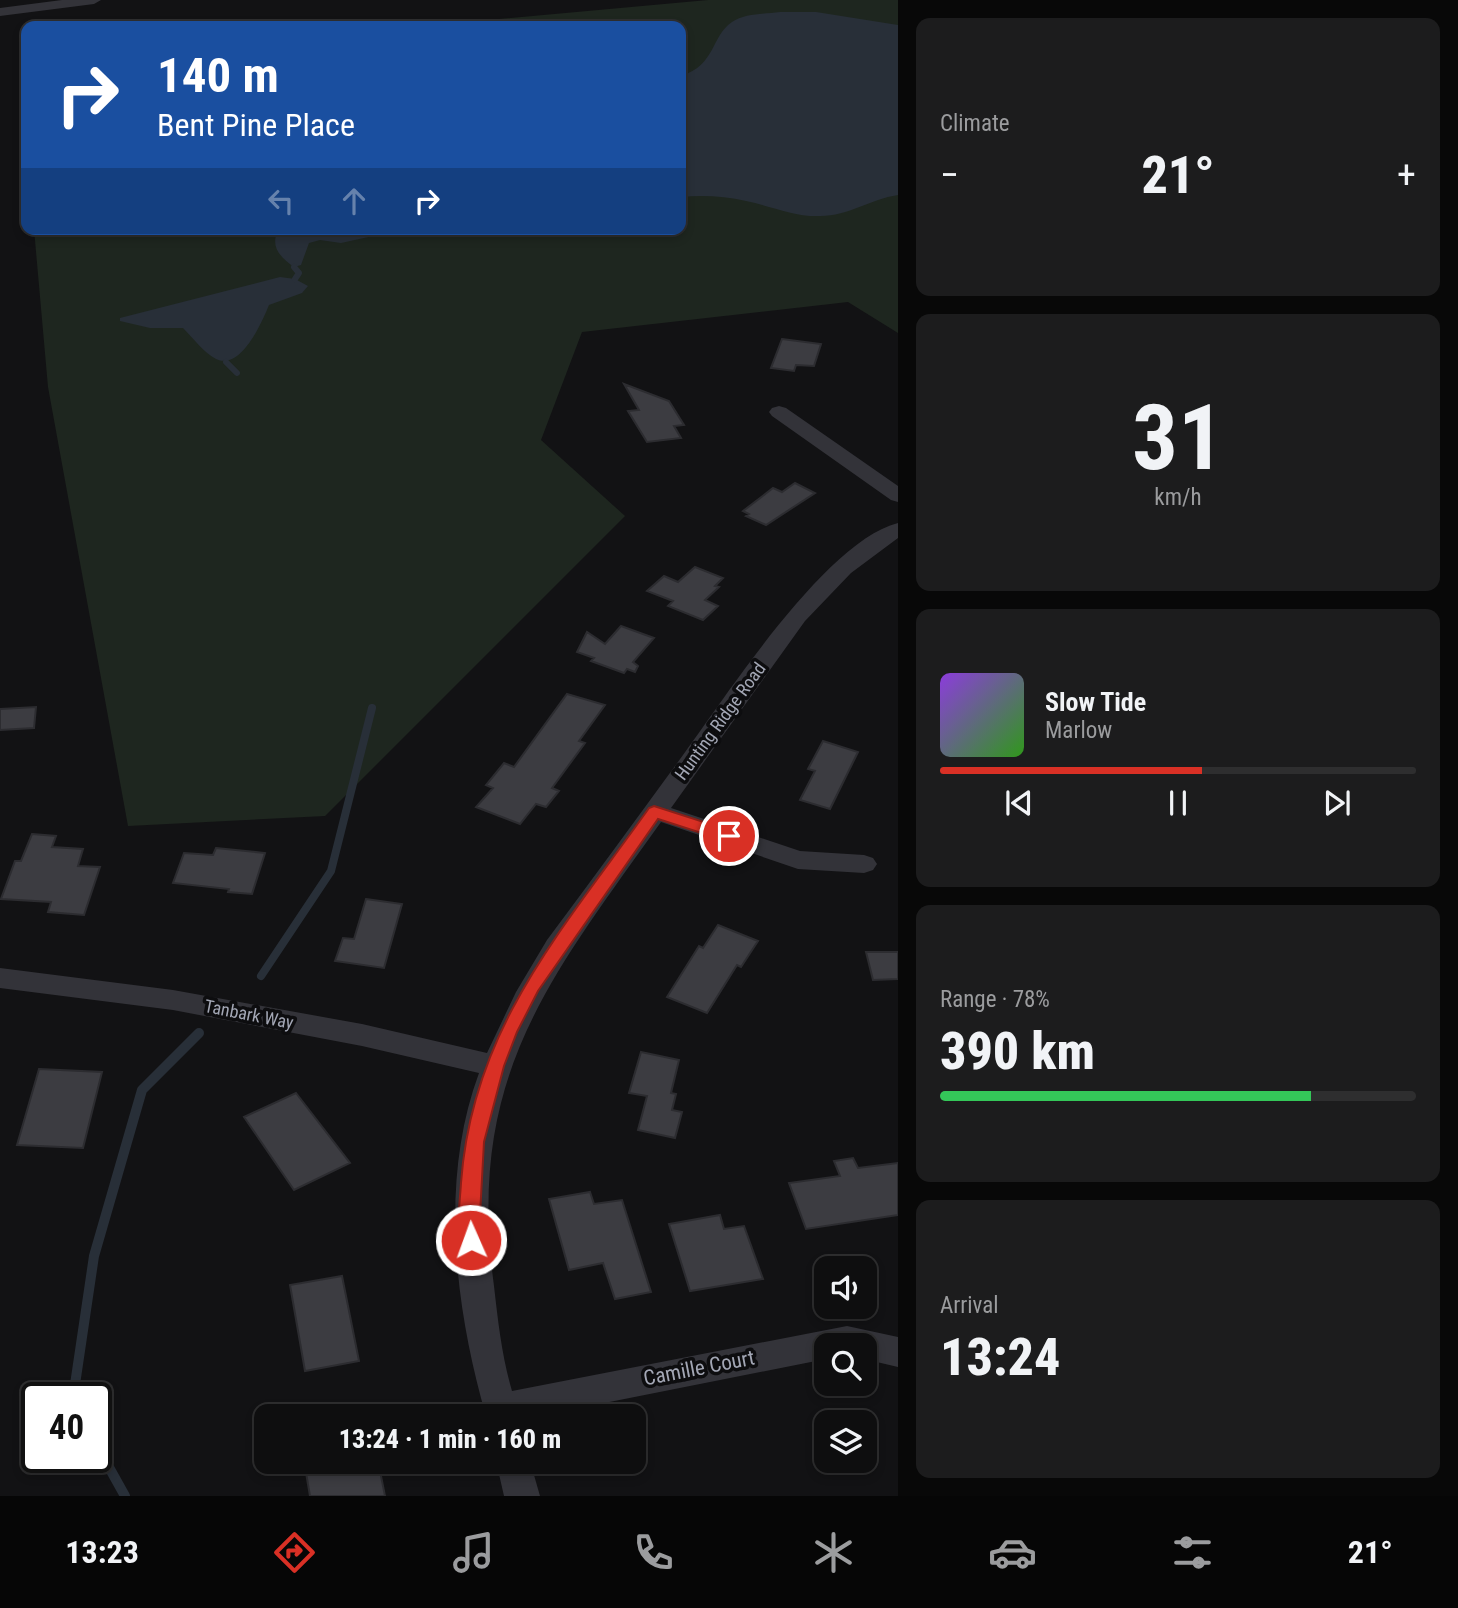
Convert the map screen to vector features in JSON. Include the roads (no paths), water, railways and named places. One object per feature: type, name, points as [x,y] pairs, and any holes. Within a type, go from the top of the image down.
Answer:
[{"type":"street","points":[[0,12],[94,0]]},
{"type":"street","points":[[779,412],[898,496]]},
{"type":"street","name":"Hunting Ridge Road","points":[[500,1404],[491,1373],[469,1215],[474,1142],[494,1066],[508,1032],[531,988],[654,811],[824,584],[868,548],[898,529]]},
{"type":"street","points":[[654,811],[798,860],[864,864]]},
{"type":"street","name":"Tanbark Way","points":[[0,978],[173,1000],[362,1035],[494,1066]]},
{"type":"street","name":"Camille Court","points":[[540,1404],[847,1340],[898,1352]]},
{"type":"street","points":[[516,1474],[522,1496]]},
{"type":"waterway","points":[[294,267],[299,273],[295,279]]},
{"type":"waterway","points":[[226,362],[237,373]]},
{"type":"waterway","points":[[261,976],[331,871],[372,708]]},
{"type":"waterway","points":[[75,1382],[94,1256],[142,1090],[199,1033]]},
{"type":"waterway","points":[[112,1473],[125,1496]]}]
